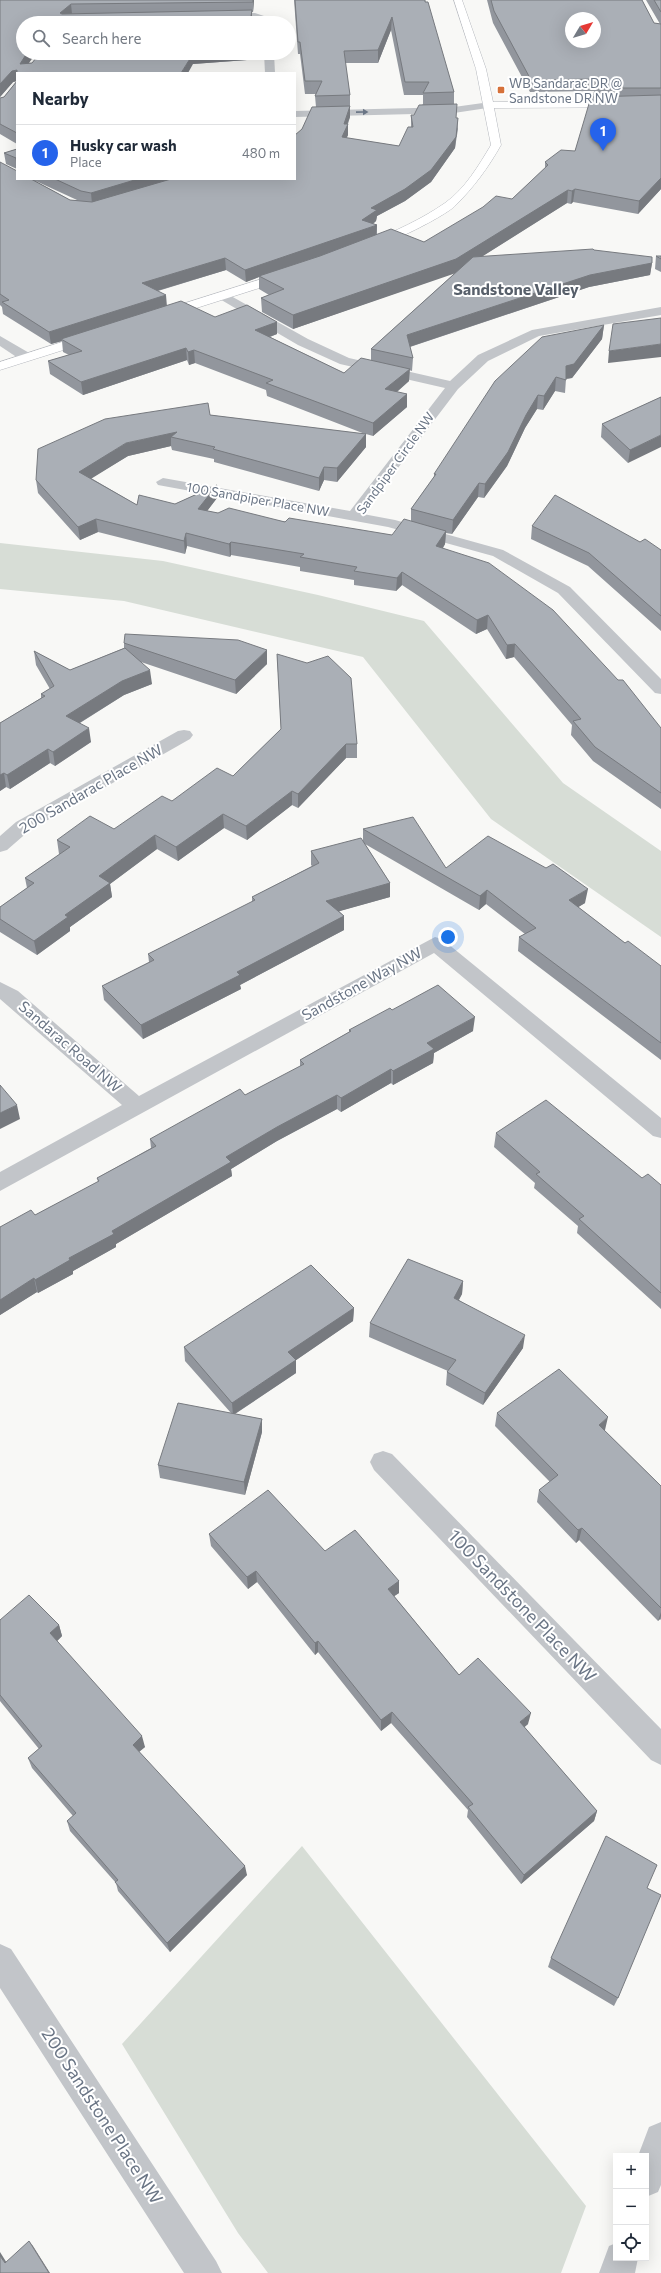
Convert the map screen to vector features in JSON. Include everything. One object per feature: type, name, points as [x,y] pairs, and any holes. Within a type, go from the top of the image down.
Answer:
[{"type":"street","points":[[359,249],[394,236],[450,205],[479,174],[496,145],[490,105],[481,69],[458,0]]},
{"type":"street","points":[[215,16],[255,16]]},
{"type":"street","points":[[269,60],[270,72]]},
{"type":"street","points":[[365,102],[451,101],[490,105],[661,104]]},
{"type":"street","points":[[296,114],[454,110],[490,105]]},
{"type":"street","points":[[146,319],[301,270]]},
{"type":"street","points":[[222,296],[303,342],[345,362],[453,386]]},
{"type":"street","name":"Sandpiper Circle NW","points":[[661,311],[616,313],[536,333],[483,358],[453,386],[354,516],[390,523],[498,553],[564,590],[661,689]]},
{"type":"street","points":[[0,366],[101,333]]},
{"type":"street","points":[[0,340],[26,357]]},
{"type":"street","name":"100 Sandpiper Place NW","points":[[162,482],[354,516]]},
{"type":"street","name":"200 Sandarac Place NW","points":[[0,846],[23,826],[184,735]]},
{"type":"street","name":"Sandstone Way NW","points":[[138,1107],[435,944],[661,1130]]},
{"type":"street","name":"Sandarac Road NW","points":[[0,989],[11,996],[138,1107]]},
{"type":"street","points":[[0,1182],[138,1107]]},
{"type":"street","name":"100 Sandstone Place NW","points":[[383,1462],[661,1750]]},
{"type":"street","name":"200 Sandstone Place NW","points":[[0,1960],[204,2273]]},
{"type":"street","points":[[649,2172],[661,2139]]},
{"type":"street","points":[[617,2273],[621,2261]]},
{"type":"shaded area","points":[[0,543],[163,561],[318,595],[424,621],[563,783],[661,851],[661,937],[491,819],[363,657],[124,601],[0,589]]},
{"type":"shaded area","points":[[302,1846],[586,2206],[561,2273],[268,2273],[238,2233],[122,2044]]},
{"type":"building","points":[[0,0],[253,0],[253,2],[71,4],[60,13],[252,10],[251,16],[16,16],[16,60],[23,60],[20,64],[32,63],[34,60],[189,60],[182,72],[17,72],[17,70],[12,71],[0,84]]},
{"type":"building","points":[[295,0],[425,0],[425,2],[428,2],[454,92],[423,93],[429,82],[405,82],[392,17],[378,50],[344,51],[350,95],[315,96],[322,81],[305,81],[300,42],[298,42]]},
{"type":"building","points":[[491,0],[642,0],[654,23],[661,24],[661,88],[594,88],[597,79],[531,80],[494,11]]},
{"type":"building","points":[[654,0],[661,0],[661,12]]},
{"type":"building","points":[[16,82],[16,132],[0,124],[0,98],[4,97]]},
{"type":"building","points":[[661,95],[661,178],[639,201],[575,189],[572,191],[568,190],[456,259],[293,315],[261,298],[284,289],[259,276],[320,256],[391,229],[424,242],[483,207],[496,196],[512,199],[548,165],[545,162],[561,150],[575,151],[591,97]]},
{"type":"building","points":[[457,104],[456,118],[458,118],[456,137],[431,170],[405,189],[371,208],[377,210],[362,220],[377,225],[245,270],[225,258],[142,283],[166,295],[49,332],[2,302],[9,300],[0,294],[0,162],[16,170],[16,180],[33,180],[70,200],[92,202],[168,180],[296,180],[296,134],[302,129],[312,107],[350,106],[344,124],[348,124],[342,137],[399,146],[408,127],[413,127],[411,115],[414,115],[419,105]]},
{"type":"building","points":[[16,149],[16,158],[4,153]]},
{"type":"building","points":[[57,180],[135,180],[91,193],[81,191]]},
{"type":"building","points":[[593,249],[652,257],[652,263],[590,275],[407,335],[413,358],[371,349],[473,257]]},
{"type":"building","points":[[181,301],[215,317],[247,305],[277,322],[255,330],[344,373],[361,358],[410,369],[385,389],[407,394],[373,423],[266,383],[273,380],[194,350],[188,352],[186,348],[81,382],[48,361],[82,351],[61,339]]},
{"type":"building","points":[[661,318],[661,344],[609,351],[613,324]]},
{"type":"building","points":[[604,325],[574,364],[566,366],[566,380],[556,377],[544,396],[538,395],[526,415],[508,452],[485,484],[479,483],[453,520],[411,509],[436,474],[434,474],[495,381],[542,337]]},
{"type":"building","points":[[661,397],[661,435],[630,450],[602,424]]},
{"type":"building","points":[[208,403],[210,415],[366,434],[337,468],[324,467],[319,478],[213,449],[215,447],[171,437],[177,432],[126,443],[79,472],[137,505],[139,495],[175,504],[217,485],[198,509],[218,513],[229,508],[285,522],[289,518],[392,535],[404,519],[446,531],[436,546],[489,563],[553,610],[618,680],[623,680],[661,728],[661,793],[595,747],[573,721],[581,719],[515,644],[507,645],[488,615],[477,620],[402,572],[397,578],[354,571],[357,567],[300,557],[304,554],[231,542],[229,544],[186,533],[184,541],[96,519],[78,527],[36,480],[38,449],[105,419]]},
{"type":"building","points":[[555,495],[640,542],[645,539],[661,550],[661,616],[589,553],[532,526]]},
{"type":"building","points":[[125,634],[238,640],[267,650],[235,680],[124,643]]},
{"type":"building","points":[[125,648],[150,670],[122,681],[66,716],[89,728],[53,752],[48,749],[7,775],[4,773],[0,775],[0,723],[45,696],[41,694],[54,686],[34,651],[70,670]]},
{"type":"building","points":[[277,654],[307,663],[328,656],[351,678],[357,744],[346,744],[298,794],[292,791],[246,826],[223,814],[176,847],[155,835],[99,876],[110,883],[65,915],[68,917],[34,941],[0,919],[0,907],[34,883],[25,878],[70,847],[57,840],[90,816],[114,829],[162,796],[172,801],[217,768],[233,776],[281,729]]},
{"type":"building","points":[[413,817],[446,868],[488,836],[546,868],[553,864],[588,889],[569,900],[625,943],[628,941],[661,966],[661,1043],[519,937],[536,928],[487,890],[480,896],[363,829]]},
{"type":"building","points":[[361,838],[390,883],[326,901],[344,916],[237,972],[240,975],[141,1025],[102,986],[154,960],[148,954],[255,900],[252,897],[319,863],[311,851]]},
{"type":"building","points":[[438,985],[475,1017],[427,1043],[434,1049],[393,1071],[391,1069],[341,1098],[337,1095],[277,1127],[226,1157],[231,1162],[112,1231],[114,1234],[69,1258],[70,1260],[35,1280],[34,1278],[0,1300],[0,1227],[31,1210],[35,1215],[99,1181],[97,1178],[156,1146],[150,1139],[240,1089],[245,1095],[304,1064],[300,1060],[351,1031],[349,1030],[390,1008],[392,1010]]},
{"type":"building","points":[[0,1085],[17,1105],[0,1113]]},
{"type":"building","points":[[546,1100],[642,1178],[648,1174],[661,1185],[661,1293],[579,1219],[584,1216],[536,1174],[540,1172],[496,1133]]},
{"type":"building","points":[[408,1259],[463,1281],[454,1298],[525,1335],[485,1393],[447,1372],[456,1360],[370,1323]]},
{"type":"building","points":[[311,1265],[354,1308],[288,1352],[296,1360],[232,1403],[184,1347]]},
{"type":"building","points":[[559,1369],[608,1417],[599,1425],[661,1486],[661,1608],[582,1528],[578,1530],[539,1490],[558,1475],[497,1413]]},
{"type":"building","points":[[178,1403],[262,1419],[244,1482],[158,1465]]},
{"type":"building","points":[[268,1490],[325,1551],[355,1530],[399,1581],[388,1589],[459,1675],[478,1658],[531,1713],[520,1722],[597,1811],[524,1875],[468,1807],[473,1804],[392,1712],[381,1720],[318,1641],[315,1643],[256,1571],[247,1577],[209,1534]]},
{"type":"building","points":[[29,1595],[59,1625],[50,1633],[142,1736],[133,1745],[245,1866],[167,1943],[115,1882],[118,1880],[67,1821],[76,1813],[28,1758],[42,1746],[0,1695],[0,1620]]},
{"type":"building","points":[[606,1836],[657,1865],[647,1888],[661,1895],[618,1998],[551,1958]]},
{"type":"building","points":[[29,2241],[49,2273],[0,2273],[0,2256],[5,2263]]},
{"type":"place","name":"WB Sandarac DR @ Sandstone DR NW","points":[[501,90]]},
{"type":"place","name":"Husky car wash","points":[[603,151]]},
{"type":"district","name":"Sandstone Valley","points":[[516,289]]}]
